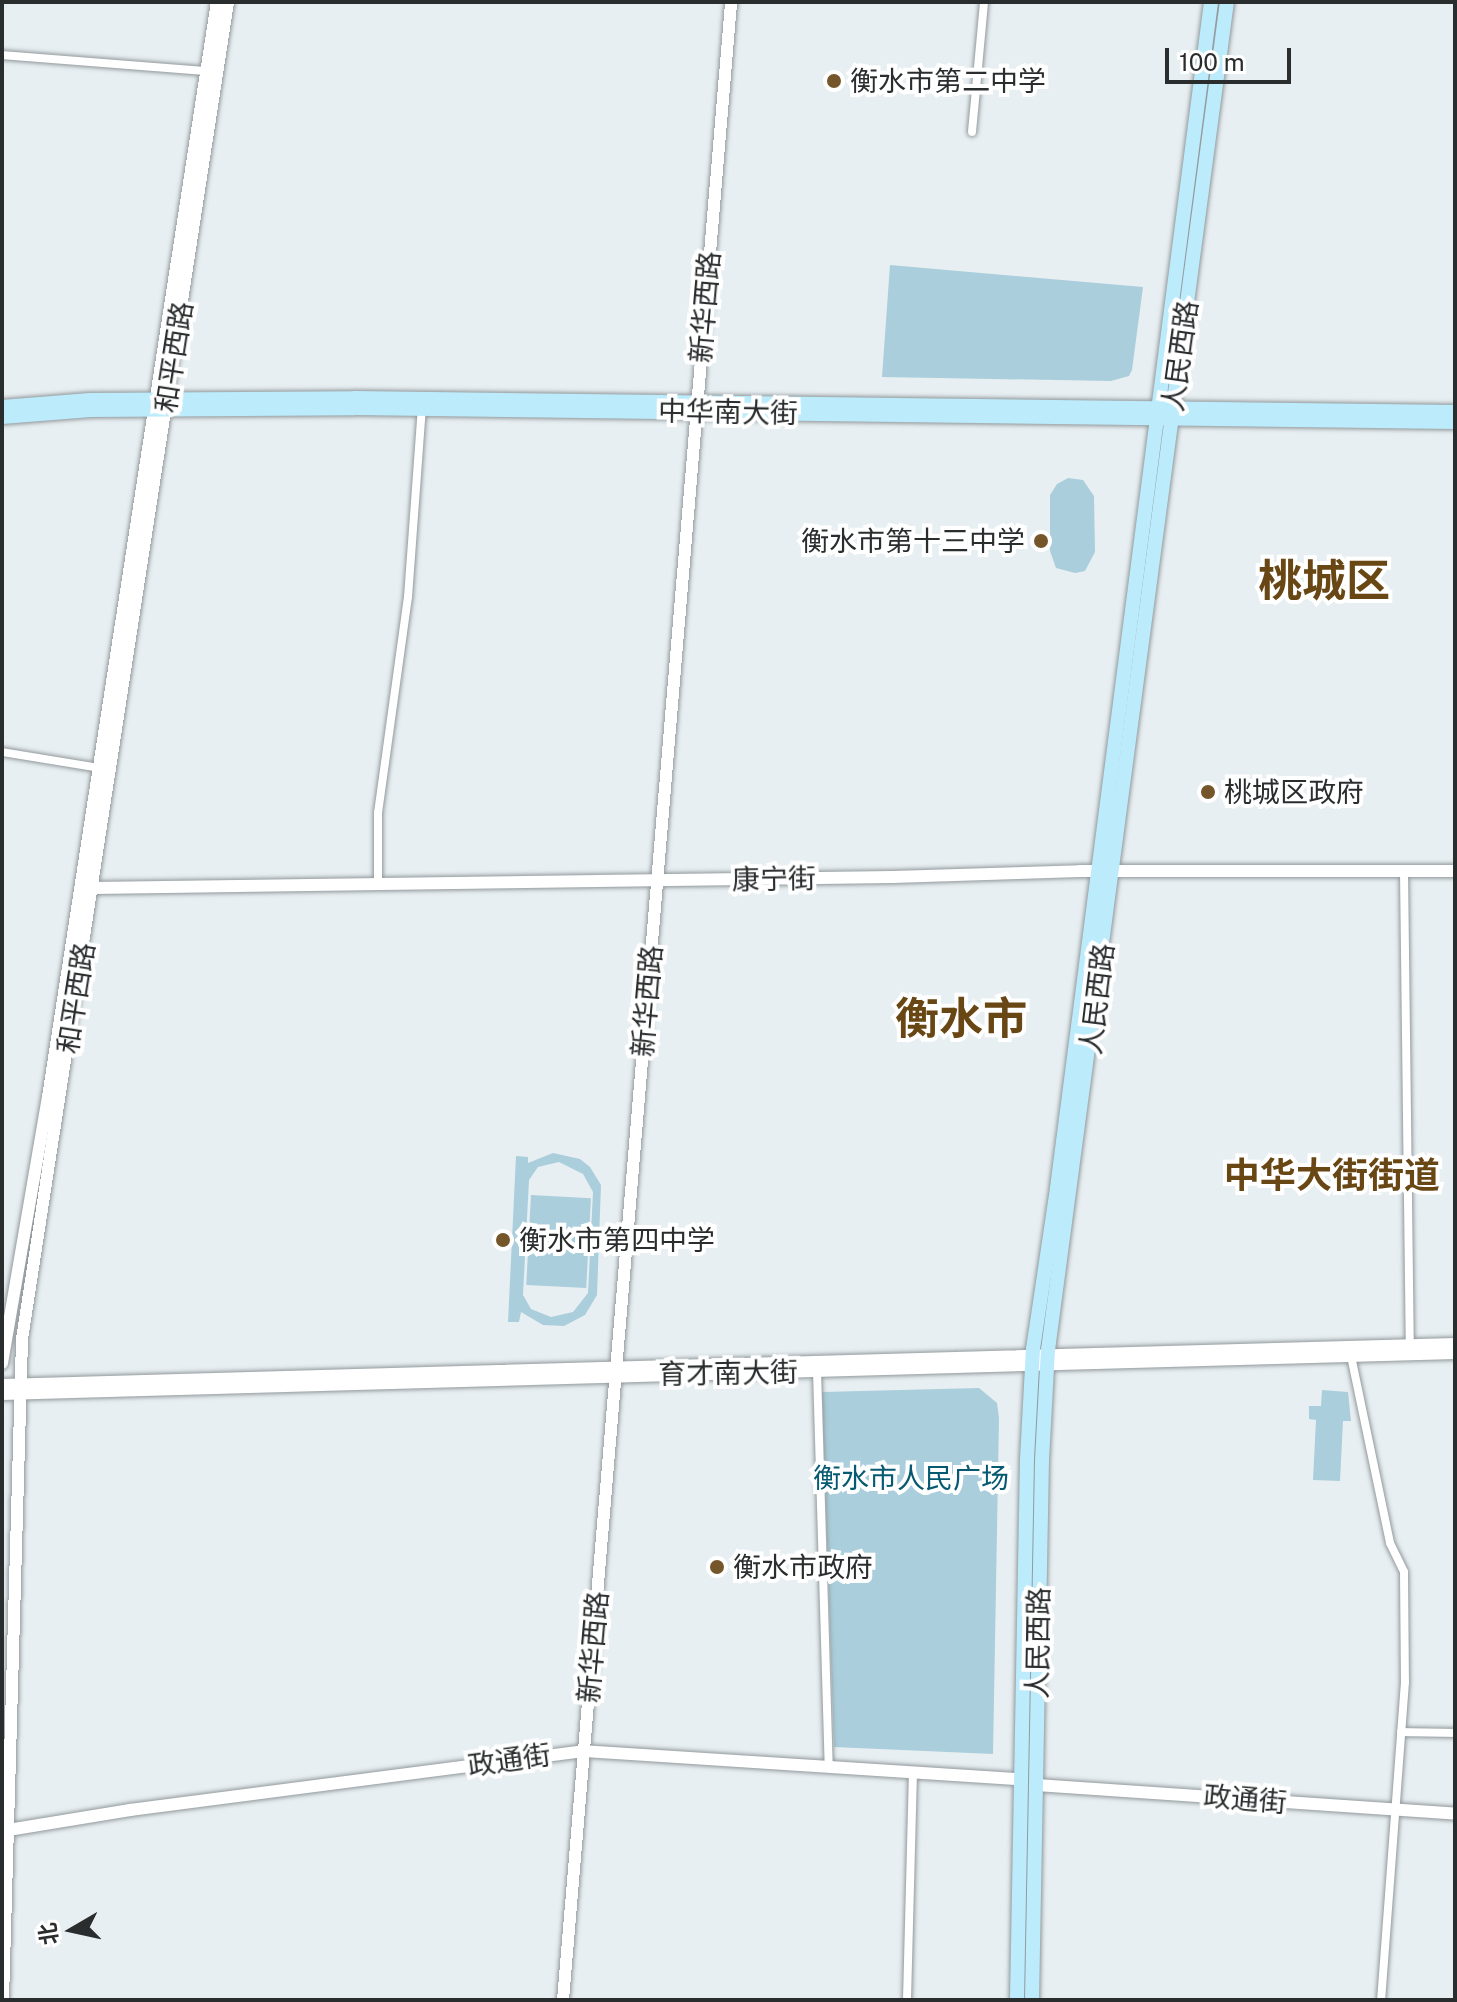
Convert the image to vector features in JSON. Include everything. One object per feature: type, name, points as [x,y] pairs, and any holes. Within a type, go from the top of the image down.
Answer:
[{"type":"main road","name":"和平西路","points":[[3,2000],[5,1832],[22,1339],[93,888],[217,2]]},
{"type":"main road","name":"和平西路","points":[[2,1363],[228,2]]},
{"type":"main road","name":"新华西路","points":[[563,2000],[731,2]]},
{"type":"main road","name":"人民西路","points":[[1017,2000],[1021,1779],[1039,1360],[1165,413],[1211,2]]},
{"type":"main road","name":"人民西路","points":[[1165,413],[1227,2]]},
{"type":"main road","name":"中华南大街","points":[[2,417],[161,405],[422,408],[696,406]]},
{"type":"main road","name":"中华南大街","points":[[2,407],[696,406],[1165,413],[1455,422]]},
{"type":"main road","name":"中华南大街","points":[[1165,413],[1455,412]]},
{"type":"main road","name":"康宁街","points":[[93,888],[1106,872],[1455,871]]},
{"type":"main road","name":"育才南大街","points":[[616,1371],[817,1371],[1455,1344]]},
{"type":"main road","name":"育才南大街","points":[[2,1385],[20,1388],[1039,1360],[1455,1353]]},
{"type":"main road","name":"人民西路","points":[[1032,2000],[1039,1360]]},
{"type":"main road","name":"育才南大街","points":[[2,1394],[20,1388]]},
{"type":"main road","name":"政通街","points":[[5,1832],[130,1810],[584,1751],[1021,1779]]},
{"type":"main road","name":"政通街","points":[[1035,1785],[1455,1814]]},
{"type":"street","points":[[972,132],[984,2]]},
{"type":"street","points":[[2,55],[207,71]]},
{"type":"street","points":[[378,884],[378,813],[408,597],[422,408]]},
{"type":"street","points":[[2,752],[100,768]]},
{"type":"street","points":[[1404,871],[1410,1345]]},
{"type":"street","points":[[1351,1356],[1390,1543],[1404,1572],[1406,1637],[1401,1732],[1381,2000]]},
{"type":"street","points":[[817,1371],[829,1767]]},
{"type":"street","points":[[1401,1732],[1455,1733]]},
{"type":"street","points":[[907,2000],[913,1772]]},
{"type":"green space","points":[[890,265],[1143,287],[1132,370],[1129,376],[1111,381],[882,377]]},
{"type":"green space","points":[[1068,478],[1083,480],[1094,496],[1095,552],[1085,571],[1075,573],[1056,568],[1050,551],[1050,495],[1057,484]]},
{"type":"green space","points":[[553,1153],[580,1159],[590,1167],[601,1185],[597,1295],[585,1315],[564,1326],[543,1325],[521,1312],[519,1322],[508,1322],[516,1156],[528,1157],[528,1163]],"holes":[[[559,1162],[583,1174],[593,1192],[588,1293],[573,1312],[551,1317],[531,1309],[523,1295],[529,1180],[538,1167]]]},
{"type":"green space","points":[[531,1195],[591,1198],[586,1288],[526,1285]]},
{"type":"green space","name":"衡水市人民广场","points":[[979,1388],[997,1403],[999,1418],[993,1754],[834,1747],[822,1392]]},
{"type":"green space","points":[[1322,1390],[1348,1392],[1351,1421],[1343,1421],[1340,1481],[1313,1480],[1316,1420],[1309,1419],[1309,1406],[1321,1406]]},
{"type":"place","name":"衡水市第二中学","points":[[834,81]]},
{"type":"place","name":"衡水市第十三中学","points":[[1041,541]]},
{"type":"place","name":"桃城区政府","points":[[1208,792]]},
{"type":"place","name":"衡水市第四中学","points":[[503,1240]]},
{"type":"place","name":"衡水市政府","points":[[717,1567]]},
{"type":"district","name":"桃城区","points":[[1324,580]]},
{"type":"district","name":"衡水市","points":[[961,1018]]},
{"type":"district","name":"中华大街街道","points":[[1332,1176]]}]
